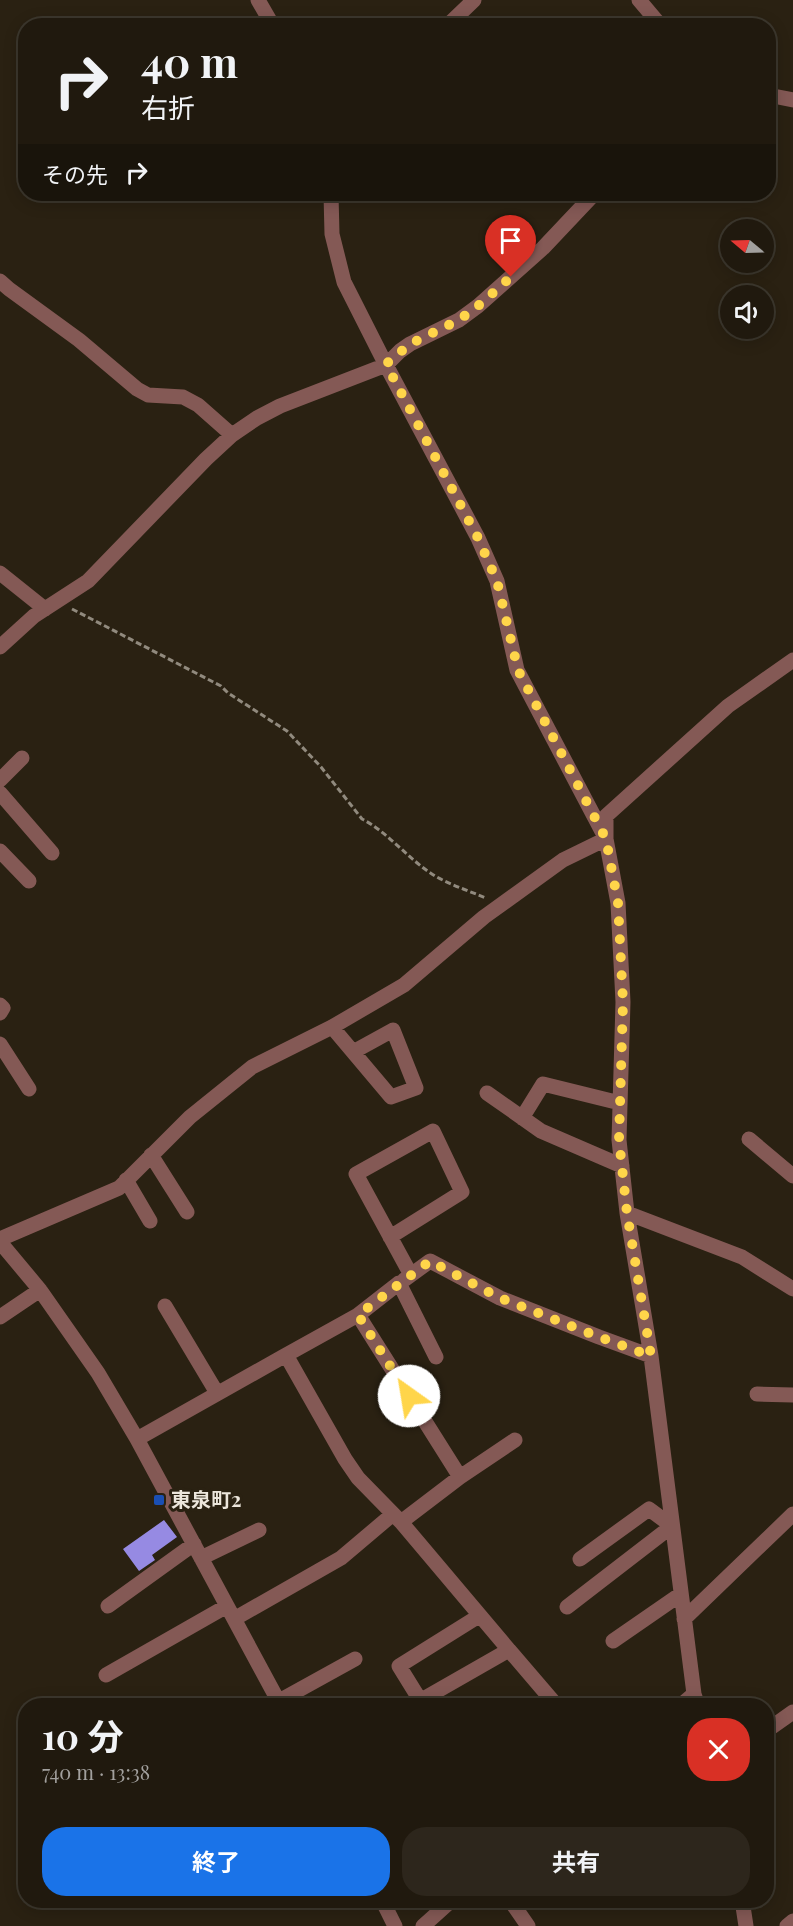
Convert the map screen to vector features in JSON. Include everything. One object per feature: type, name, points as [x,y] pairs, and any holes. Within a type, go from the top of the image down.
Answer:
[{"type":"street","points":[[258,0],[268,18]]},
{"type":"street","points":[[455,18],[474,0]]},
{"type":"street","points":[[639,0],[655,18]]},
{"type":"street","points":[[776,97],[793,100]]},
{"type":"street","points":[[331,201],[332,234],[344,282],[478,538],[497,581],[518,670],[606,839]]},
{"type":"street","points":[[0,647],[34,616],[88,580],[232,435],[280,406],[386,364],[410,344],[459,320],[543,248],[587,201]]},
{"type":"street","points":[[3,291],[79,340],[137,389],[148,395],[183,397],[198,405],[232,435]]},
{"type":"street","points":[[0,573],[51,605]]},
{"type":"street","points":[[696,1698],[651,1356],[627,1213],[619,1140],[623,1002],[618,903],[606,839],[606,816],[728,706],[793,660]]},
{"type":"street","points":[[0,780],[22,758]]},
{"type":"street","points":[[0,793],[52,854]]},
{"type":"street","points":[[277,1698],[137,1439],[98,1373],[40,1290],[0,1240],[119,1188],[190,1117],[252,1067],[332,1027],[404,985],[484,917],[563,860],[606,839]]},
{"type":"street","points":[[0,851],[29,881]]},
{"type":"street","points":[[0,1005],[3,1008],[0,1013]]},
{"type":"street","points":[[332,1027],[390,1097],[416,1088],[393,1030],[353,1052]]},
{"type":"street","points":[[0,1044],[30,1089]]},
{"type":"street","points":[[522,1118],[543,1084],[620,1103]]},
{"type":"street","points":[[487,1093],[541,1131],[622,1166]]},
{"type":"street","points":[[390,1237],[462,1192],[433,1131],[356,1174],[390,1237],[436,1357]]},
{"type":"street","points":[[749,1139],[793,1176]]},
{"type":"street","points":[[151,1155],[187,1212]]},
{"type":"street","points":[[126,1180],[150,1221]]},
{"type":"street","points":[[627,1213],[742,1257],[790,1282]]},
{"type":"street","points":[[137,1439],[358,1315],[430,1261],[500,1298],[651,1356]]},
{"type":"street","points":[[0,1317],[40,1290]]},
{"type":"street","points":[[165,1306],[217,1393]]},
{"type":"street","points":[[358,1315],[460,1477]]},
{"type":"street","points":[[286,1355],[358,1478],[397,1518],[550,1698]]},
{"type":"street","points":[[757,1394],[793,1395]]},
{"type":"street","points":[[106,1675],[341,1558],[515,1440]]},
{"type":"street","points":[[580,1559],[649,1509],[672,1526]]},
{"type":"street","points":[[684,1619],[793,1514]]},
{"type":"street","points":[[567,1607],[672,1526]]},
{"type":"street","points":[[201,1558],[259,1530]]},
{"type":"street","points":[[108,1606],[194,1544]]},
{"type":"street","points":[[613,1641],[681,1594]]},
{"type":"street","points":[[414,1698],[399,1666],[479,1616]]},
{"type":"street","points":[[425,1698],[509,1650]]},
{"type":"street","points":[[289,1698],[355,1659]]},
{"type":"street","points":[[774,1725],[793,1712]]},
{"type":"street","points":[[386,1908],[395,1926]]},
{"type":"street","points":[[423,1926],[443,1908]]},
{"type":"street","points":[[516,1908],[528,1926]]},
{"type":"street","points":[[743,1908],[746,1926]]},
{"type":"street","points":[[787,1926],[793,1921]]},
{"type":"path","points":[[51,605],[221,686],[228,693],[287,731],[321,767],[362,819],[371,823],[404,852],[436,876],[501,906]]},
{"type":"building","points":[[164,1520],[177,1537],[152,1555],[155,1560],[139,1571],[123,1549]]},
{"type":"place","name":"東泉町2","points":[[159,1500]]},
{"type":"route","points":[[409,1396],[358,1315],[430,1261],[500,1298],[651,1356],[627,1213],[619,1140],[623,1002],[618,903],[606,839],[518,670],[497,581],[478,538],[386,364],[410,344],[459,320],[511,277]]}]
